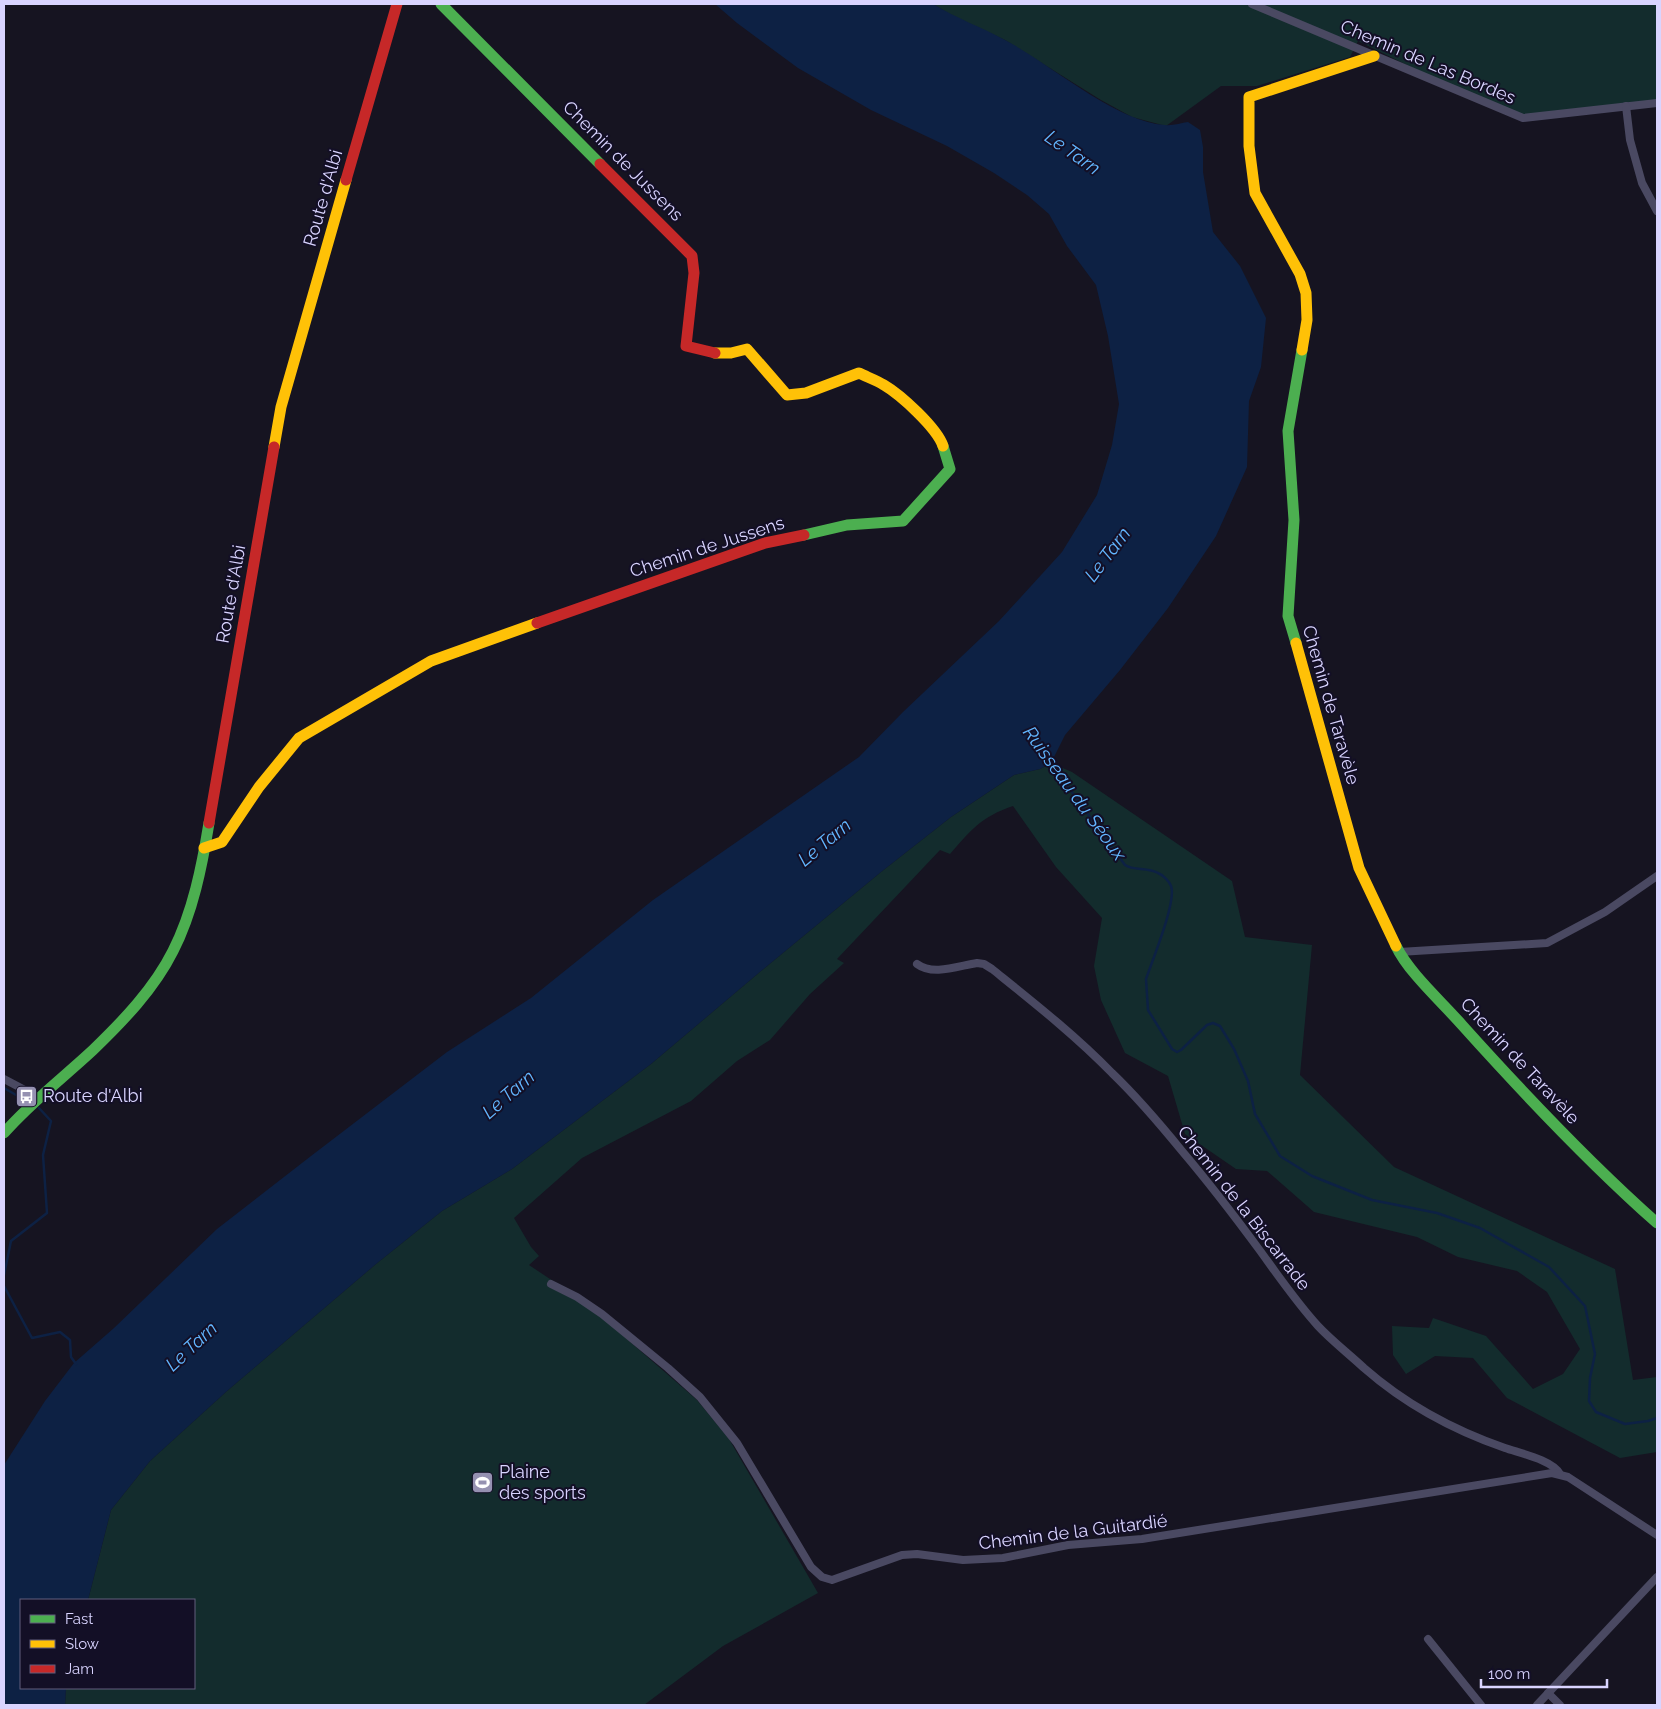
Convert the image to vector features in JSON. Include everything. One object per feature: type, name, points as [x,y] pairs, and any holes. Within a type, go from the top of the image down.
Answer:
[{"type":"street","name":"Route d'Albi","points":[[4,1132],[38,1097],[92,1051],[127,1016],[165,966],[193,895],[204,848],[281,407],[397,4]]},
{"type":"street","name":"Chemin de Jussens","points":[[204,848],[222,842],[258,787],[299,738],[432,661],[765,543],[847,525],[903,521],[950,469],[940,438],[925,419],[886,385],[860,373],[806,393],[787,395],[747,350],[734,354],[715,355],[686,346],[694,273],[692,256],[441,4]]},
{"type":"street","name":"Chemin de Las Bordes","points":[[1252,4],[1523,118],[1657,102]]},
{"type":"street","name":"Chemin de Taravèle","points":[[1374,56],[1249,97],[1249,146],[1255,193],[1300,274],[1306,293],[1307,320],[1288,430],[1294,520],[1288,616],[1359,868],[1399,952],[1414,972],[1567,1138],[1632,1202],[1657,1223]]},
{"type":"street","points":[[1626,106],[1630,140],[1642,183],[1657,210]]},
{"type":"street","points":[[1399,952],[1547,943],[1605,912],[1657,876]]},
{"type":"street","name":"Chemin de la Biscarrade","points":[[917,964],[931,971],[977,963],[984,964],[992,969],[1057,1022],[1133,1094],[1184,1152],[1318,1327],[1364,1368],[1397,1394],[1443,1422],[1476,1438],[1540,1460],[1551,1465],[1560,1474]]},
{"type":"street","points":[[4,1079],[38,1097]]},
{"type":"street","name":"Chemin de la Guitardié","points":[[550,1284],[577,1297],[602,1314],[700,1397],[736,1443],[811,1567],[822,1577],[832,1580],[902,1555],[917,1554],[963,1560],[1003,1558],[1068,1545],[1142,1539],[1542,1474],[1560,1474]]},
{"type":"street","points":[[1560,1474],[1568,1477],[1657,1535]]},
{"type":"street","points":[[1538,1705],[1657,1577]]},
{"type":"street","points":[[1428,1639],[1481,1705]]},
{"type":"street","points":[[1548,1693],[1560,1705]]},
{"type":"green space","points":[[933,4],[1657,4],[1657,103],[1523,118],[1470,96],[1358,41],[1350,57],[1257,86],[1221,86],[1166,126],[1132,117],[1101,100],[1005,40],[953,16]]},
{"type":"green space","points":[[1051,763],[1072,772],[1232,881],[1245,937],[1312,945],[1300,1075],[1394,1167],[1615,1269],[1633,1380],[1657,1377],[1657,1452],[1620,1458],[1507,1398],[1473,1358],[1435,1356],[1406,1374],[1393,1355],[1392,1326],[1429,1328],[1433,1318],[1486,1336],[1533,1389],[1563,1374],[1580,1349],[1547,1292],[1517,1271],[1458,1257],[1417,1237],[1314,1212],[1267,1171],[1236,1169],[1185,1134],[1168,1076],[1125,1053],[1101,1000],[1094,966],[1102,918],[1056,867],[1013,806],[985,819],[950,854],[940,850],[837,959],[844,963],[810,994],[770,1040],[737,1061],[691,1101],[582,1158],[514,1218],[531,1247],[539,1256],[529,1265],[583,1301],[697,1400],[729,1439],[818,1593],[723,1646],[644,1705],[65,1705],[66,1689],[195,1689],[195,1599],[88,1599],[111,1510],[150,1461],[227,1391],[376,1264],[442,1211],[512,1169],[651,1064],[881,872],[951,817],[1014,775],[1040,769]]},
{"type":"water","name":"Le Tarn","points":[[715,4],[933,4],[1023,50],[1104,103],[1125,113],[1145,121],[1165,125],[1188,122],[1200,130],[1203,147],[1203,172],[1213,232],[1240,266],[1266,318],[1261,367],[1249,401],[1247,467],[1216,536],[1168,608],[1120,670],[1065,735],[1051,763],[1040,769],[1014,775],[951,817],[881,872],[651,1064],[512,1169],[442,1211],[376,1264],[227,1391],[150,1461],[111,1510],[88,1599],[20,1599],[20,1689],[66,1689],[65,1705],[4,1705],[4,1465],[45,1401],[74,1363],[114,1328],[217,1229],[311,1156],[447,1052],[531,998],[653,900],[859,757],[903,712],[999,621],[1062,552],[1097,495],[1112,445],[1119,404],[1108,336],[1096,285],[1067,246],[1049,214],[1027,195],[994,173],[947,146],[871,110],[798,68],[737,23]]},
{"type":"waterway","name":"Ruisseau du Séoux","points":[[1050,762],[1125,865],[1158,873],[1166,878],[1171,886],[1172,894],[1167,917],[1146,979],[1148,1010],[1172,1049],[1177,1052],[1181,1050],[1207,1025],[1213,1023],[1220,1026],[1234,1049],[1248,1081],[1255,1114],[1280,1156],[1312,1176],[1372,1200],[1437,1213],[1480,1228],[1549,1267],[1585,1306],[1595,1354],[1590,1378],[1589,1401],[1596,1412],[1625,1424],[1657,1418]]},
{"type":"waterway","points":[[4,1088],[23,1099]]},
{"type":"waterway","points":[[4,1275],[11,1241],[47,1213],[43,1155],[51,1121],[39,1108]]},
{"type":"waterway","points":[[4,1286],[32,1338],[60,1332],[70,1340],[71,1357],[76,1364]]},
{"type":"traffic: fast","points":[[441,4],[600,164]]},
{"type":"traffic: fast","points":[[1296,643],[1288,616],[1294,520],[1288,431],[1302,350]]},
{"type":"traffic: fast","points":[[804,535],[847,525],[903,521],[950,469],[943,446]]},
{"type":"traffic: fast","points":[[4,1133],[47,1090],[115,1028],[157,978],[173,951],[186,921],[200,872],[209,823]]},
{"type":"traffic: fast","points":[[1396,946],[1417,977],[1532,1102],[1606,1176],[1657,1223]]},
{"type":"traffic: slow","points":[[1302,350],[1307,320],[1306,293],[1300,274],[1255,193],[1249,146],[1249,97],[1374,56]]},
{"type":"traffic: slow","points":[[274,447],[281,407],[346,180]]},
{"type":"traffic: slow","points":[[715,353],[731,353],[747,349],[787,395],[806,393],[859,373],[884,385],[909,404],[934,430],[943,446]]},
{"type":"traffic: slow","points":[[204,848],[222,842],[259,787],[299,738],[431,661],[537,623]]},
{"type":"traffic: slow","points":[[1296,643],[1359,868],[1396,946]]},
{"type":"traffic: jam","points":[[346,180],[397,4]]},
{"type":"traffic: jam","points":[[600,164],[692,256],[694,273],[686,346],[715,353]]},
{"type":"traffic: jam","points":[[209,823],[274,447]]},
{"type":"traffic: jam","points":[[537,623],[765,543],[804,535]]},
{"type":"place","name":"Route d'Albi","points":[[27,1096]]},
{"type":"place","name":"Plaine des sports","points":[[483,1482]]}]
